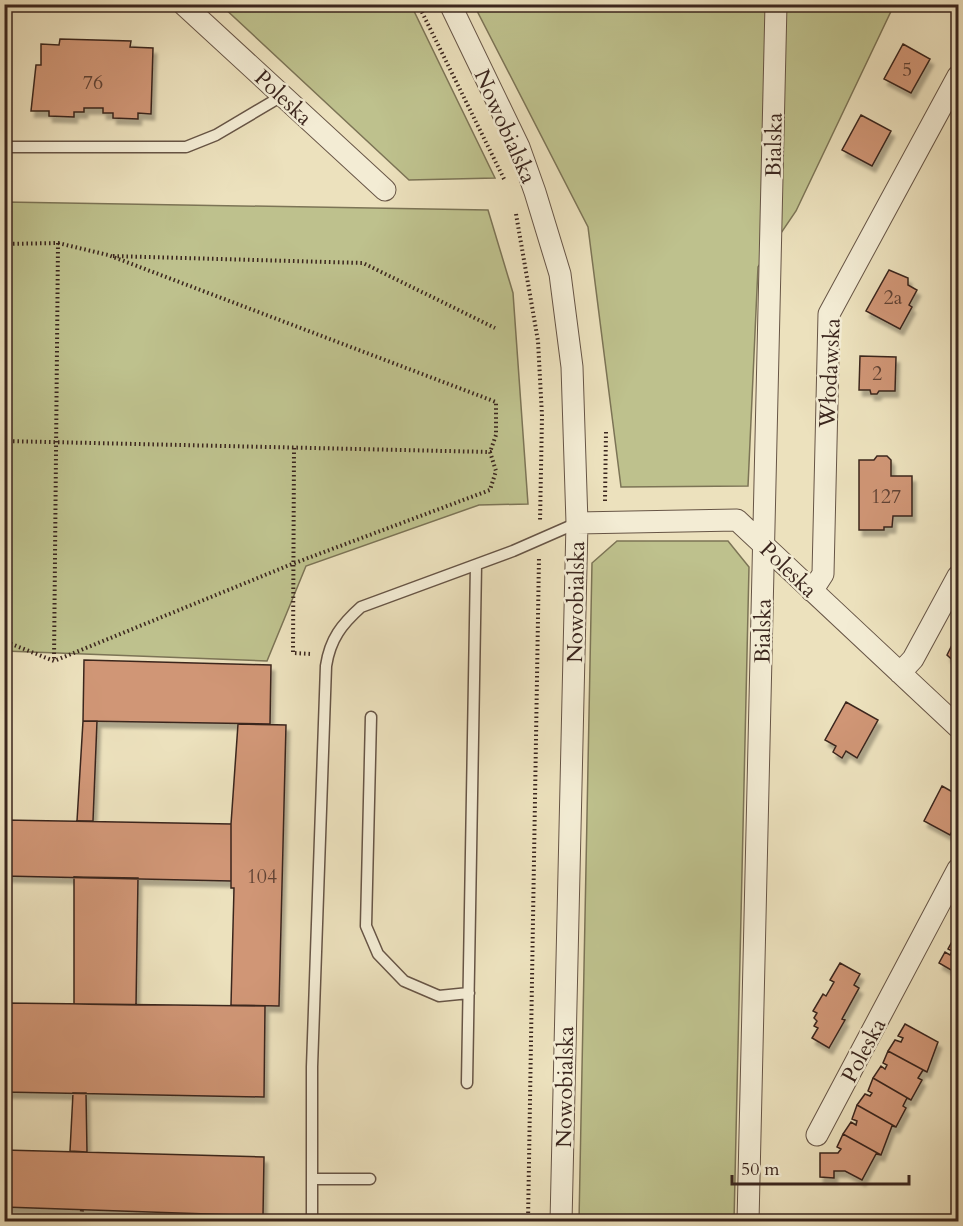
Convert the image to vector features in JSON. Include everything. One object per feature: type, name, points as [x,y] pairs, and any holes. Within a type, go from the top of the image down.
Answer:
[{"type":"street","name":"Poleska","points":[[183,4],[385,190]]},
{"type":"street","name":"Nowobialska","points":[[450,4],[519,147],[560,274],[572,367],[577,523],[561,1221]]},
{"type":"street","name":"Bialska","points":[[748,1221],[776,4]]},
{"type":"street","name":"Włodawska","points":[[812,591],[823,574],[829,314],[958,76]]},
{"type":"street","name":"Poleska","points":[[577,523],[737,520],[958,727]]},
{"type":"street","points":[[900,673],[913,659],[958,576]]},
{"type":"street","name":"Poleska","points":[[817,1135],[958,869]]},
{"type":"lane","points":[[4,147],[168,149],[186,147],[216,135],[282,96]]},
{"type":"lane","points":[[312,1221],[313,1055],[328,654],[342,624],[361,607],[476,565],[577,523]]},
{"type":"lane","points":[[467,1083],[476,565]]},
{"type":"lane","points":[[371,717],[366,926],[378,954],[404,981],[439,996],[468,993]]},
{"type":"lane","points":[[312,1179],[370,1179]]},
{"type":"path","points":[[418,4],[508,187]]},
{"type":"path","points":[[515,207],[538,341],[542,416],[528,1221]]},
{"type":"path","points":[[54,662],[58,243]]},
{"type":"path","points":[[4,244],[58,243],[108,255],[496,402],[496,435],[490,452],[496,471],[489,490],[292,564],[54,662],[4,641]]},
{"type":"path","points":[[108,255],[363,263],[495,328]]},
{"type":"path","points":[[605,502],[606,431]]},
{"type":"path","points":[[4,441],[490,452]]},
{"type":"path","points":[[294,448],[293,653],[328,654]]},
{"type":"path","points":[[82,1210],[81,1219],[138,1221]]},
{"type":"green space","points":[[221,5],[411,5],[495,178],[409,180]]},
{"type":"green space","points":[[474,5],[894,5],[796,211],[758,267],[748,486],[621,487],[588,227]]},
{"type":"green space","points":[[5,202],[488,210],[513,293],[528,504],[479,505],[306,566],[267,661],[5,651]]},
{"type":"green space","points":[[617,541],[728,541],[749,567],[734,1221],[579,1221],[592,563]]},
{"type":"building","points":[[60,39],[131,41],[130,47],[153,48],[151,114],[138,113],[138,119],[113,118],[113,113],[103,113],[103,108],[84,108],[84,112],[74,112],[74,117],[49,116],[49,111],[31,111],[36,65],[41,65],[41,44],[59,45]]},
{"type":"building","points":[[903,44],[930,59],[911,93],[884,79]]},
{"type":"building","points":[[861,115],[891,131],[872,166],[842,150]]},
{"type":"building","points":[[889,270],[908,278],[908,285],[917,290],[909,305],[912,307],[900,329],[866,311]]},
{"type":"building","points":[[860,356],[896,357],[895,391],[879,391],[877,394],[871,394],[870,390],[859,390]]},
{"type":"building","points":[[877,456],[887,456],[891,460],[891,476],[912,476],[912,516],[893,516],[892,527],[884,527],[884,530],[859,530],[859,460],[874,460]]},
{"type":"building","points":[[958,633],[958,665],[947,655]]},
{"type":"building","points":[[84,660],[271,665],[270,724],[83,721]]},
{"type":"building","points":[[846,702],[878,720],[857,758],[846,751],[842,758],[833,752],[836,746],[825,740]]},
{"type":"building","points":[[83,721],[97,721],[93,821],[77,821]]},
{"type":"building","points":[[238,724],[286,725],[279,1006],[231,1005],[234,888],[231,888],[231,824]]},
{"type":"building","points":[[942,786],[958,795],[958,820],[950,835],[924,821]]},
{"type":"building","points":[[4,820],[231,824],[231,881],[4,876]]},
{"type":"building","points":[[74,877],[138,878],[136,1005],[74,1004]]},
{"type":"building","points":[[954,938],[958,940],[958,974],[939,963],[945,952],[950,955],[952,951],[948,949]]},
{"type":"building","points":[[840,963],[860,974],[854,985],[859,988],[829,1048],[812,1038],[818,1028],[814,1026],[817,1013],[813,1011],[823,994],[826,996],[834,982],[830,980]]},
{"type":"building","points":[[4,1003],[265,1006],[264,1097],[4,1092]]},
{"type":"building","points":[[905,1024],[938,1042],[927,1072],[888,1051],[895,1040],[901,1042],[903,1038],[898,1036]]},
{"type":"building","points":[[888,1051],[927,1072],[923,1070],[918,1078],[922,1080],[911,1100],[873,1078],[881,1066],[885,1069],[887,1065],[883,1063]]},
{"type":"building","points":[[873,1078],[911,1100],[907,1098],[903,1106],[906,1108],[896,1127],[857,1105],[865,1094],[870,1096],[872,1093],[868,1091]]},
{"type":"building","points":[[73,1093],[86,1093],[87,1152],[70,1151]]},
{"type":"building","points":[[857,1105],[896,1127],[892,1126],[881,1155],[843,1134],[851,1122],[856,1125],[857,1121],[852,1119]]},
{"type":"building","points":[[843,1134],[881,1155],[876,1154],[862,1180],[845,1171],[834,1171],[834,1178],[820,1177],[820,1153],[838,1153],[841,1149],[837,1147]]},
{"type":"building","points":[[4,1150],[264,1157],[263,1216],[4,1207]]}]
